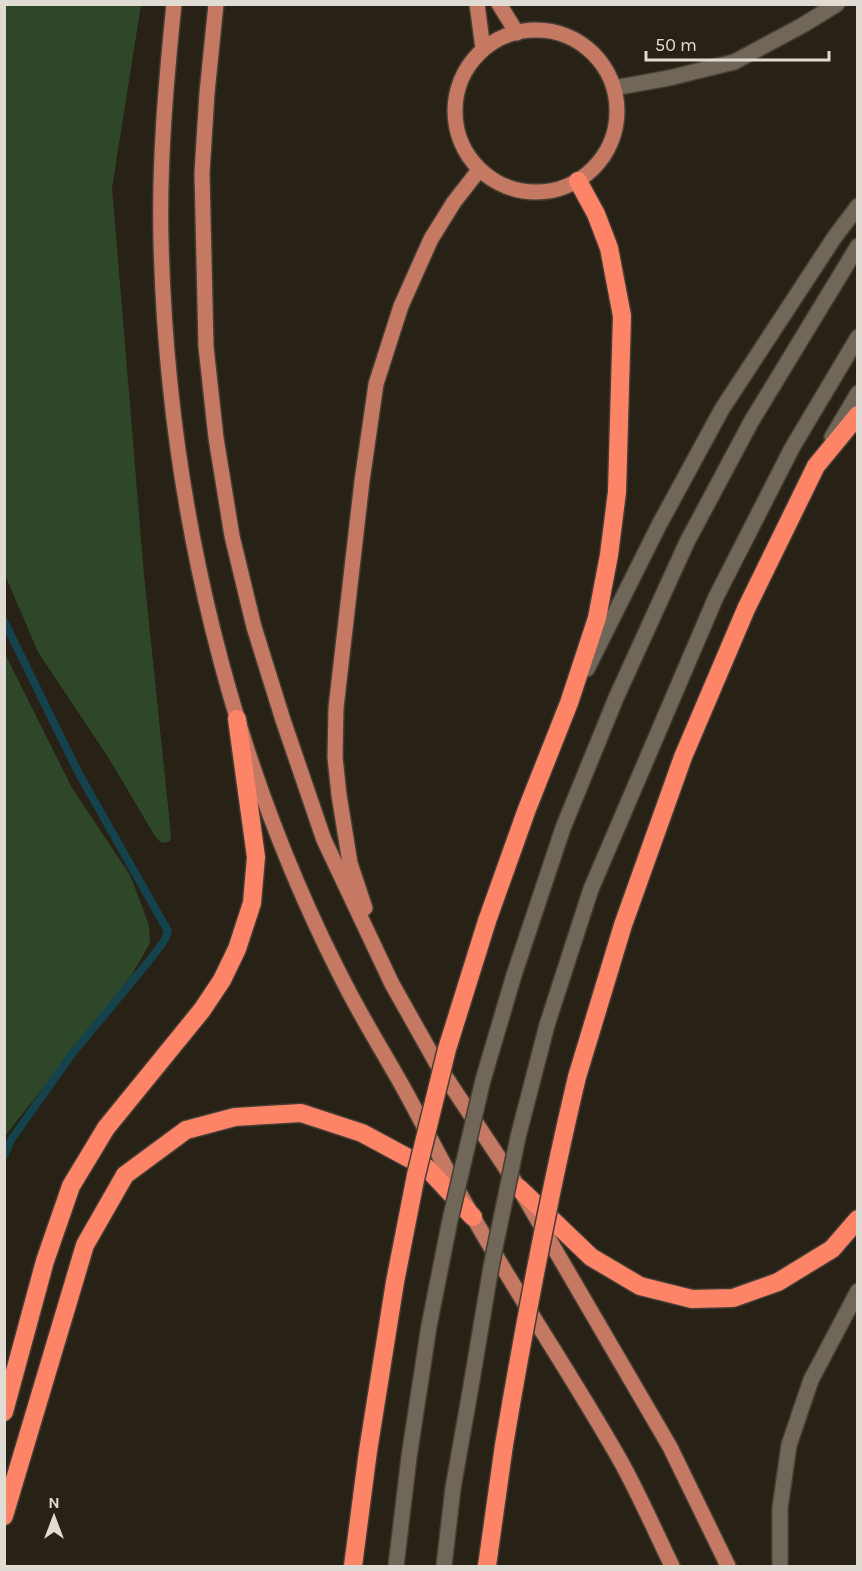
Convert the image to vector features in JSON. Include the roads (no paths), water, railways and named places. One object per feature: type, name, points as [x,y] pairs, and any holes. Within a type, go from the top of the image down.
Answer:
[{"type":"highway","points":[[353,1566],[368,1451],[395,1282],[416,1175],[447,1049],[487,921],[527,809],[570,703],[597,618],[609,555],[617,492],[622,316],[609,248],[596,214],[578,181]]},
{"type":"highway","points":[[487,1566],[504,1445],[551,1186],[577,1077],[623,925],[683,757],[746,609],[816,466],[858,415]]},
{"type":"highway","points":[[4,1412],[45,1261],[71,1186],[106,1128],[202,1010],[222,980],[237,949],[252,903],[256,857],[237,719]]},
{"type":"highway","points":[[4,1516],[85,1245],[125,1175],[186,1130],[235,1118],[301,1113],[362,1132],[427,1168],[473,1217]]},
{"type":"highway","points":[[519,1188],[591,1257],[640,1286],[692,1299],[733,1298],[778,1282],[832,1249],[858,1219]]},
{"type":"main road","points":[[174,4],[167,73],[162,183],[161,237],[165,327],[175,428],[191,528],[237,719],[270,814],[306,900],[349,992],[473,1217],[552,1344],[622,1465],[672,1566]]},
{"type":"main road","points":[[216,4],[202,173],[206,346],[216,438],[232,536],[254,627],[283,720],[324,840],[392,984],[437,1064],[519,1188],[670,1447],[728,1566]]},
{"type":"main road","points":[[477,4],[483,49]]},
{"type":"main road","points":[[499,4],[517,33]]},
{"type":"main road","points":[[544,31],[574,40],[599,60],[614,88],[617,123],[604,156],[578,181],[545,192],[527,192],[493,181],[468,157],[460,142],[456,126],[454,109],[457,92],[471,62],[483,49],[497,40],[517,33],[544,31]]},
{"type":"main road","points":[[392,984],[350,863],[336,757],[336,708],[362,482],[376,384],[401,306],[431,239],[454,202],[479,170]]},
{"type":"lane","points":[[614,88],[669,78],[734,62],[837,4]]},
{"type":"lane","points":[[570,703],[659,525],[722,409],[834,238],[858,206]]},
{"type":"lane","points":[[396,1566],[409,1457],[429,1326],[450,1220],[483,1080],[514,975],[568,818],[616,698],[687,542],[751,422],[858,246]]},
{"type":"lane","points":[[444,1566],[453,1488],[491,1267],[518,1137],[547,1025],[591,889],[716,597],[792,448],[858,337]]},
{"type":"lane","points":[[816,466],[858,393]]},
{"type":"lane","points":[[780,1566],[780,1508],[789,1445],[811,1380],[858,1291]]},
{"type":"waterway","points":[[4,621],[78,772],[168,931],[153,956],[72,1054],[11,1140],[4,1156]]}]
